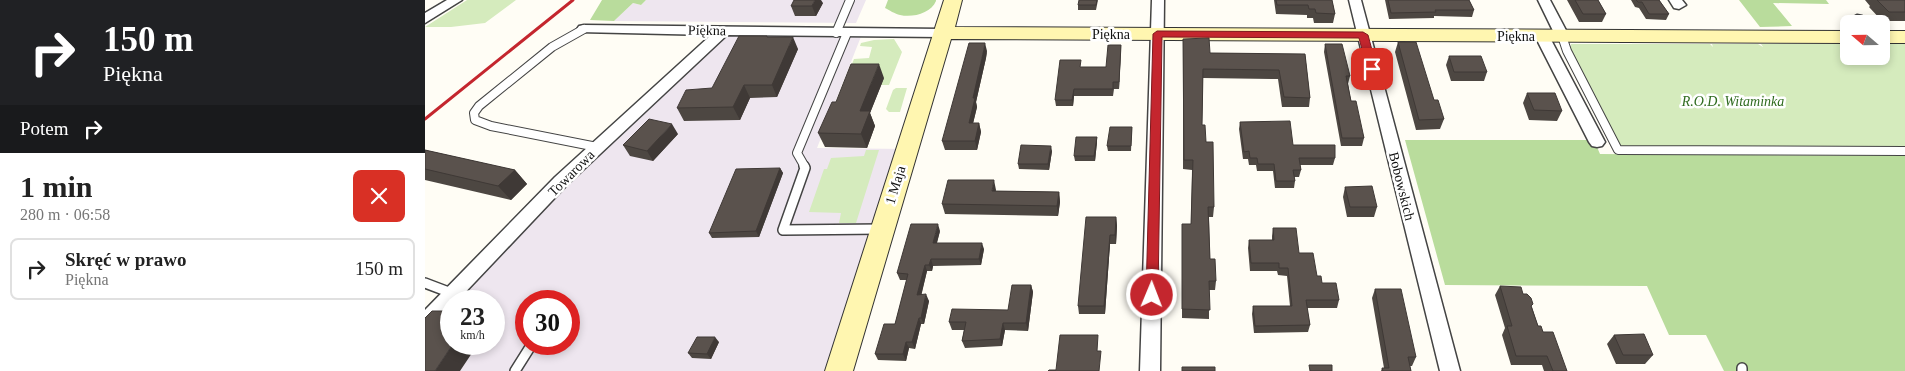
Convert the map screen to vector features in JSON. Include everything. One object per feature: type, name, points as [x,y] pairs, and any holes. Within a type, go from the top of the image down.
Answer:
[{"type":"street","points":[[428,17],[455,0]]},
{"type":"street","name":"1 Maja","points":[[839,371],[953,0]]},
{"type":"street","points":[[1150,371],[1158,0]]},
{"type":"street","name":"Bobowskich","points":[[1355,0],[1450,371]]},
{"type":"street","points":[[1544,0],[1552,36],[1597,142]]},
{"type":"street","name":"Piękna","points":[[584,29],[841,33],[1840,37]]},
{"type":"street","name":"Towarowa","points":[[458,290],[561,181],[701,54],[723,31]]},
{"type":"street","points":[[1890,37],[1905,37]]},
{"type":"street","name":"Towarowa","points":[[425,322],[440,308]]},
{"type":"lane","points":[[850,0],[841,33],[797,153],[805,168],[783,230],[882,229]]},
{"type":"lane","points":[[584,29],[552,47],[479,106],[474,113],[475,120],[491,126],[597,147]]},
{"type":"lane","points":[[1552,36],[1567,51],[1617,150],[1905,152]]},
{"type":"lane","points":[[425,283],[443,290]]},
{"type":"lane","points":[[515,371],[525,355]]},
{"type":"shaded area","points":[[646,0],[866,0],[856,23],[614,21],[633,3],[641,5]]},
{"type":"shaded area","points":[[730,33],[862,34],[817,148],[906,149],[838,371],[425,371],[425,325],[440,310],[440,355],[505,355],[505,290],[460,290],[605,146]]},
{"type":"green space","points":[[467,0],[516,0],[485,23],[451,27],[425,27]]},
{"type":"green space","points":[[602,0],[646,0],[641,5],[633,3],[614,21],[590,20]]},
{"type":"green space","points":[[888,0],[936,1],[930,9],[921,14],[905,16],[885,8]]},
{"type":"green space","points":[[1739,0],[1826,0],[1829,4],[1773,3],[1792,26],[1760,27]]},
{"type":"green space","points":[[894,39],[902,52],[889,85],[881,85],[836,104],[854,59],[869,58],[872,47],[860,46],[861,43]]},
{"type":"green space","name":"R.O.D. Witaminka","points":[[1571,44],[1710,44],[1713,47],[1712,44],[1758,44],[1763,47],[1761,44],[1840,44],[1840,65],[1890,65],[1890,44],[1905,44],[1905,156],[1616,154],[1561,46],[1571,46]]},
{"type":"green space","points":[[896,88],[907,88],[900,112],[889,112],[886,109],[893,90]]},
{"type":"green space","points":[[1405,140],[1594,140],[1600,154],[1905,156],[1905,371],[1724,371],[1706,335],[1669,335],[1647,286],[1445,285]]},
{"type":"green space","points":[[866,150],[879,150],[856,223],[839,223],[841,213],[809,212],[824,169],[827,169],[831,158],[864,156]]},
{"type":"building","points":[[794,0],[815,0],[812,6],[791,6]]},
{"type":"building","points":[[1079,0],[1097,0],[1096,5],[1078,5]]},
{"type":"building","points":[[1276,0],[1332,0],[1335,14],[1316,13],[1315,9],[1309,9],[1308,5],[1277,5]]},
{"type":"building","points":[[1388,0],[1469,0],[1474,10],[1391,13]]},
{"type":"building","points":[[1575,0],[1598,0],[1606,14],[1583,14]]},
{"type":"building","points":[[1636,0],[1659,0],[1669,14],[1649,14],[1642,2]]},
{"type":"building","points":[[1877,0],[1905,0],[1905,12],[1889,12]]},
{"type":"building","points":[[739,36],[793,37],[772,85],[744,85],[733,107],[677,108],[686,90],[712,88]]},
{"type":"building","points":[[1209,38],[1210,53],[1305,54],[1310,98],[1284,97],[1279,70],[1203,69],[1202,125],[1205,125],[1206,142],[1213,142],[1214,207],[1208,207],[1210,259],[1215,259],[1216,281],[1209,281],[1210,310],[1182,309],[1182,224],[1191,224],[1193,160],[1184,160],[1183,39]]},
{"type":"building","points":[[1398,42],[1416,42],[1434,100],[1438,100],[1444,119],[1419,120]]},
{"type":"building","points":[[969,43],[985,43],[969,123],[979,123],[975,141],[942,141]]},
{"type":"building","points":[[1325,44],[1342,44],[1350,76],[1346,76],[1351,101],[1356,101],[1364,138],[1342,138]]},
{"type":"building","points":[[1108,45],[1121,45],[1119,82],[1113,82],[1113,89],[1074,89],[1072,100],[1055,100],[1060,60],[1081,60],[1080,67],[1106,67]]},
{"type":"building","points":[[1449,56],[1481,56],[1487,72],[1454,72]]},
{"type":"building","points":[[851,64],[879,64],[860,111],[870,111],[861,134],[818,133],[832,102],[836,102]]},
{"type":"building","points":[[1527,93],[1555,93],[1562,111],[1534,110]]},
{"type":"building","points":[[649,119],[672,124],[647,151],[623,145]]},
{"type":"building","points":[[1290,121],[1293,145],[1335,145],[1335,158],[1299,158],[1301,170],[1293,170],[1295,181],[1276,181],[1274,164],[1258,164],[1257,158],[1250,158],[1249,151],[1244,152],[1240,122]]},
{"type":"building","points":[[1110,127],[1132,127],[1131,146],[1107,146]]},
{"type":"building","points":[[1076,137],[1097,137],[1094,156],[1074,156]]},
{"type":"building","points":[[1021,145],[1051,146],[1048,164],[1018,164]]},
{"type":"building","points":[[425,150],[515,170],[498,186],[425,169]]},
{"type":"building","points":[[780,168],[756,231],[709,233],[736,169]]},
{"type":"building","points":[[948,180],[994,180],[992,191],[1059,192],[1057,206],[942,204]]},
{"type":"building","points":[[1372,186],[1377,207],[1350,207],[1345,187]]},
{"type":"building","points":[[1086,217],[1116,217],[1115,235],[1110,235],[1104,306],[1078,306]]},
{"type":"building","points":[[911,224],[938,224],[933,243],[982,243],[979,259],[931,259],[929,265],[925,265],[917,295],[926,294],[921,318],[919,318],[912,342],[906,342],[903,354],[875,354],[884,324],[895,324],[908,274],[897,273]]},
{"type":"building","points":[[1273,228],[1296,228],[1299,253],[1313,253],[1317,276],[1321,276],[1322,283],[1336,283],[1339,300],[1306,300],[1310,325],[1255,326],[1253,306],[1292,306],[1288,268],[1279,268],[1279,263],[1251,263],[1249,240],[1274,240]]},
{"type":"building","points":[[1012,285],[1031,285],[1026,323],[1003,323],[1000,339],[962,341],[966,322],[949,322],[952,309],[1008,310]]},
{"type":"building","points":[[1500,286],[1521,287],[1523,294],[1527,294],[1531,298],[1533,304],[1531,306],[1538,326],[1541,326],[1543,332],[1553,332],[1567,371],[1553,371],[1547,356],[1516,356],[1507,326],[1512,326]]},
{"type":"building","points":[[1375,289],[1401,289],[1416,357],[1408,357],[1411,371],[1383,371],[1382,368],[1389,368]]},
{"type":"building","points":[[432,311],[440,311],[440,355],[446,355],[435,371],[425,371],[425,318]]},
{"type":"building","points":[[1644,334],[1653,355],[1623,355],[1614,335]]},
{"type":"building","points":[[1060,335],[1098,335],[1097,351],[1101,351],[1099,371],[1048,371],[1056,370]]},
{"type":"building","points":[[697,337],[715,337],[707,354],[688,353]]},
{"type":"building","points":[[1309,365],[1332,365],[1332,371],[1310,371]]},
{"type":"building","points":[[1182,367],[1215,367],[1215,371],[1182,371]]},
{"type":"railway","points":[[425,119],[573,0]]},
{"type":"route","points":[[1152,295],[1157,34],[1363,35],[1372,69]]}]
